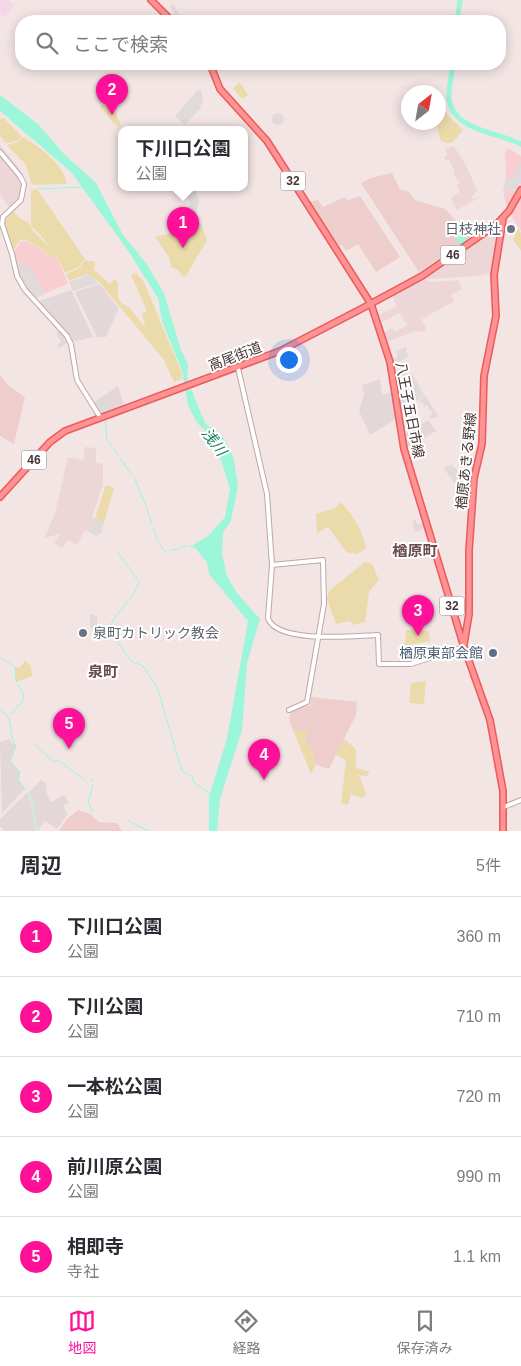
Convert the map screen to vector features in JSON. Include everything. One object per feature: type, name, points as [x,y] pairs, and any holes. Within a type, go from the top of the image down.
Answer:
[{"type":"main road","points":[[151,0],[166,15]]},
{"type":"main road","name":"八王子五日市線","points":[[212,70],[220,89],[267,141],[371,304],[390,362],[404,449],[464,647],[490,720],[502,781],[503,831]]},
{"type":"main road","name":"高尾街道","points":[[0,497],[58,436],[77,425],[236,368],[283,349],[422,276],[503,219],[521,190]]},
{"type":"main road","name":"楢原あきる野線","points":[[464,647],[469,614],[469,550],[474,478],[482,444],[484,376],[496,316],[494,275],[503,219]]},
{"type":"street","points":[[0,152],[20,176],[24,184],[21,200],[4,217],[2,224],[17,276],[25,290],[67,336],[71,344],[77,380],[100,417]]},
{"type":"street","points":[[236,368],[268,494],[272,565],[268,614],[271,624],[280,630],[318,637],[378,635],[378,664],[411,664],[464,647]]},
{"type":"street","points":[[272,565],[323,560],[324,595],[307,702],[289,710]]},
{"type":"street","points":[[504,807],[521,800]]},
{"type":"shaded area","points":[[0,0],[9,0],[15,5],[4,18],[0,14]]},
{"type":"shaded area","points":[[173,4],[179,15],[172,15],[174,13],[170,6]]},
{"type":"shaded area","points":[[240,82],[248,95],[242,99],[233,88]]},
{"type":"shaded area","points":[[201,90],[203,104],[199,105],[202,107],[185,125],[175,116],[197,91]]},
{"type":"shaded area","points":[[0,95],[38,124],[63,153],[96,183],[123,235],[146,263],[164,293],[180,347],[188,365],[187,377],[205,423],[223,437],[233,456],[238,485],[231,521],[223,532],[222,554],[227,576],[237,593],[260,619],[247,663],[242,730],[220,799],[217,831],[209,831],[209,797],[227,738],[248,621],[209,574],[207,563],[193,545],[208,536],[225,517],[230,488],[214,439],[197,423],[188,405],[182,371],[162,321],[158,298],[129,252],[71,172],[0,111]]},
{"type":"shaded area","points":[[102,104],[116,113],[121,126],[115,125],[100,106]]},
{"type":"shaded area","points":[[446,109],[447,114],[463,130],[453,142],[441,141],[438,130],[446,130]]},
{"type":"shaded area","points":[[276,113],[280,113],[284,119],[280,125],[276,125],[272,121],[272,117]]},
{"type":"shaded area","points":[[4,118],[22,137],[17,141],[6,143],[0,136],[0,119]]},
{"type":"shaded area","points":[[23,137],[57,164],[62,171],[66,184],[32,185],[26,165],[7,145],[18,142]]},
{"type":"shaded area","points":[[0,145],[17,166],[25,180],[22,183],[20,198],[10,208],[0,195]]},
{"type":"shaded area","points":[[454,146],[466,165],[477,191],[471,197],[473,199],[482,196],[457,210],[451,198],[460,191],[457,185],[460,183],[453,174],[455,172],[449,160],[446,161],[444,157],[447,155],[445,149]]},
{"type":"shaded area","points":[[508,148],[521,156],[521,184],[507,207],[503,192],[506,177],[505,154]]},
{"type":"shaded area","points":[[521,162],[521,182],[515,193],[509,190],[505,197],[504,185],[507,178],[511,179]]},
{"type":"shaded area","points":[[392,173],[400,189],[409,192],[415,200],[445,209],[471,237],[419,272],[361,183],[371,178]]},
{"type":"shaded area","points":[[37,189],[85,259],[77,268],[65,273],[51,248],[31,226],[31,190]]},
{"type":"shaded area","points":[[185,191],[195,191],[199,201],[195,216],[202,226],[191,226],[186,209],[190,203]]},
{"type":"shaded area","points":[[521,195],[521,231],[510,214]]},
{"type":"shaded area","points":[[360,196],[400,257],[376,272],[358,244],[346,251],[342,245],[338,247],[309,202],[318,200],[323,207],[345,197],[347,200]]},
{"type":"shaded area","points":[[13,211],[21,219],[28,222],[34,232],[55,254],[57,259],[26,240],[20,240],[14,250],[4,223]]},
{"type":"shaded area","points":[[202,226],[207,240],[186,276],[182,276],[177,269],[172,268],[169,257],[155,237]]},
{"type":"shaded area","points":[[501,226],[491,273],[478,276],[429,279],[425,277]]},
{"type":"shaded area","points":[[518,228],[521,233],[521,251],[513,240]]},
{"type":"shaded area","points":[[458,229],[468,241],[461,246],[453,233]]},
{"type":"shaded area","points":[[21,241],[26,241],[58,260],[68,283],[35,298],[25,287],[17,273],[14,252]]},
{"type":"shaded area","points":[[15,259],[33,270],[45,294],[35,298],[25,287],[20,279]]},
{"type":"shaded area","points":[[85,260],[95,262],[94,270],[110,284],[114,279],[118,282],[118,297],[121,303],[129,307],[143,325],[145,324],[142,314],[147,311],[131,275],[136,273],[144,282],[181,371],[182,379],[174,382],[164,360],[99,282],[87,274],[69,281],[66,274],[78,269]]},
{"type":"shaded area","points":[[88,275],[99,283],[73,291],[69,282]]},
{"type":"shaded area","points":[[423,279],[432,282],[458,280],[462,289],[451,295],[454,301],[422,319],[426,329],[422,332],[416,331],[387,342],[384,332],[392,328],[395,332],[407,325],[400,313],[382,322],[379,315],[397,306],[392,296]]},
{"type":"shaded area","points":[[99,284],[119,308],[106,337],[97,337],[75,292]]},
{"type":"shaded area","points":[[71,290],[93,337],[72,342],[58,321],[39,301]]},
{"type":"shaded area","points":[[60,330],[68,342],[59,349],[57,345],[61,342],[56,333]]},
{"type":"shaded area","points":[[406,347],[408,357],[393,365],[392,359],[398,357],[396,351]]},
{"type":"shaded area","points":[[407,372],[408,376],[412,374],[424,395],[409,408],[405,404],[399,405],[398,401],[407,397],[405,390],[411,388],[409,379],[396,383],[394,377]]},
{"type":"shaded area","points":[[0,375],[9,386],[25,397],[14,444],[0,436]]},
{"type":"shaded area","points":[[380,379],[382,395],[393,392],[397,418],[370,435],[359,411],[364,394],[362,385]]},
{"type":"shaded area","points":[[118,386],[124,406],[102,414],[93,403]]},
{"type":"shaded area","points":[[425,395],[438,416],[435,418],[430,419],[429,417],[433,414],[427,405],[425,406],[419,401]]},
{"type":"shaded area","points":[[428,420],[436,431],[406,448],[405,434]]},
{"type":"shaded area","points":[[85,447],[96,448],[96,463],[103,464],[103,484],[92,517],[104,523],[101,533],[96,536],[85,530],[77,545],[68,540],[62,548],[54,543],[60,534],[44,538],[55,514],[68,457],[83,460]]},
{"type":"shaded area","points":[[451,464],[463,476],[456,485],[444,469]]},
{"type":"shaded area","points":[[106,485],[114,488],[104,523],[95,518]]},
{"type":"shaded area","points":[[341,502],[357,524],[364,541],[366,548],[357,554],[346,552],[328,527],[317,533],[316,514],[335,508]]},
{"type":"shaded area","points":[[95,518],[104,523],[101,533],[96,536],[89,531]]},
{"type":"shaded area","points":[[416,520],[417,524],[426,522],[428,528],[415,532],[412,521]]},
{"type":"shaded area","points":[[365,562],[372,564],[379,580],[369,592],[365,622],[353,625],[350,621],[336,624],[327,599],[329,591]]},
{"type":"shaded area","points":[[90,614],[97,616],[97,628],[90,628]]},
{"type":"shaded area","points":[[406,630],[429,631],[430,641],[405,646]]},
{"type":"shaded area","points":[[25,660],[31,667],[32,676],[16,682],[15,668],[21,667]]},
{"type":"shaded area","points":[[426,681],[424,704],[409,703],[411,683]]},
{"type":"shaded area","points":[[311,697],[357,702],[356,715],[329,769],[316,765],[311,747],[306,745],[306,730],[293,730],[289,720],[291,710],[311,705]]},
{"type":"shaded area","points":[[293,730],[306,730],[306,745],[311,747],[316,765],[311,774]]},
{"type":"shaded area","points":[[9,739],[16,746],[10,761],[20,772],[18,779],[25,789],[2,813],[0,742]]},
{"type":"shaded area","points":[[344,739],[356,749],[356,768],[370,772],[367,776],[359,775],[366,793],[363,798],[351,794],[348,805],[341,803],[346,760],[336,755]]},
{"type":"shaded area","points":[[41,780],[46,783],[47,794],[51,802],[64,795],[69,803],[63,806],[68,814],[57,829],[45,821],[39,829],[37,828],[33,802],[29,792]]},
{"type":"shaded area","points":[[27,793],[31,803],[35,829],[38,831],[5,831],[0,826],[0,819]]},
{"type":"shaded area","points":[[78,810],[90,814],[99,822],[117,823],[122,831],[59,831],[67,819]]},
{"type":"waterway","points":[[458,15],[460,0]]},
{"type":"waterway","points":[[452,70],[449,99],[452,110],[459,118],[478,129],[521,144]]},
{"type":"waterway","points":[[38,189],[84,187]]},
{"type":"waterway","points":[[101,398],[104,414]]},
{"type":"waterway","points":[[105,419],[107,440],[118,455]]},
{"type":"waterway","points":[[120,458],[132,475]]},
{"type":"waterway","points":[[134,477],[146,506]]},
{"type":"waterway","points":[[147,509],[152,524]]},
{"type":"waterway","points":[[153,528],[157,539]]},
{"type":"waterway","points":[[158,543],[167,553]]},
{"type":"waterway","points":[[171,551],[187,545]]},
{"type":"waterway","points":[[190,546],[195,548]]},
{"type":"waterway","points":[[117,551],[139,582],[133,595],[113,620],[109,630],[131,661],[143,666],[157,687],[182,771],[193,777],[193,782],[211,794]]},
{"type":"waterway","points":[[0,657],[15,667],[16,682]]},
{"type":"waterway","points":[[11,714],[24,699],[23,693],[17,684]]},
{"type":"waterway","points":[[0,709],[5,713],[10,722],[13,741],[16,746],[10,761],[20,772],[18,779],[25,789]]},
{"type":"waterway","points":[[35,745],[43,751]]},
{"type":"waterway","points":[[44,753],[54,762],[58,760],[86,781]]},
{"type":"waterway","points":[[93,785],[88,802],[93,812]]},
{"type":"waterway","points":[[28,793],[32,803],[36,828],[40,831]]},
{"type":"waterway","points":[[128,821],[149,831]]},
{"type":"place","name":"下川公園","points":[[112,115]]},
{"type":"place","name":"日枝神社","points":[[511,229]]},
{"type":"place","name":"下川口公園","points":[[183,248]]},
{"type":"place","name":"泉町カトリック教会","points":[[83,633]]},
{"type":"place","name":"一本松公園","points":[[418,636]]},
{"type":"place","name":"楢原東部会館","points":[[493,653]]},
{"type":"place","name":"相即寺","points":[[69,749]]},
{"type":"place","name":"前川原公園","points":[[264,780]]},
{"type":"district","name":"楢原町","points":[[415,551]]},
{"type":"district","name":"泉町","points":[[103,672]]},
{"type":"water label","name":"浅川","points":[[214,442]]}]
